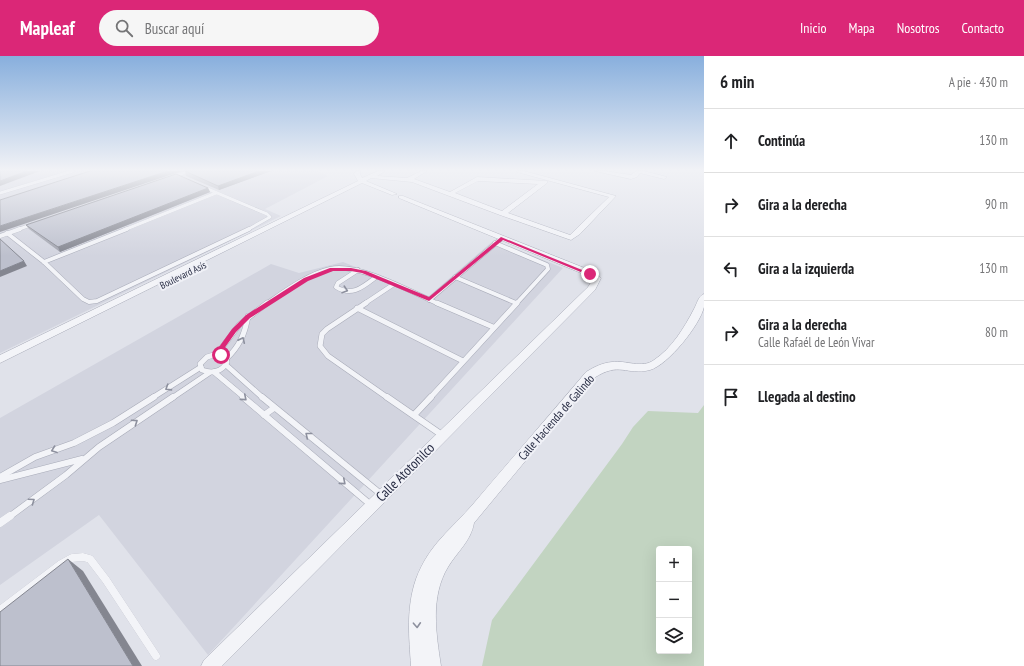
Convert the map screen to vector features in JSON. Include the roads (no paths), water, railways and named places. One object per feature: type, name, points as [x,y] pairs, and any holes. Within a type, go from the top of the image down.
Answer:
[{"type":"street","name":"Boulevard Asís","points":[[0,366],[151,288],[329,199]]},
{"type":"street","points":[[407,199],[502,238]]},
{"type":"street","points":[[464,199],[571,238],[578,233],[609,199]]},
{"type":"street","points":[[502,214],[521,199]]},
{"type":"street","name":"Calle Atotonilco","points":[[210,666],[592,288],[597,278],[502,238]]},
{"type":"street","name":"Boulevard Asís","points":[[0,359],[151,288]]},
{"type":"street","name":"Calle Hacienda de Galindo","points":[[420,666],[416,613],[418,591],[430,564],[438,551],[461,524],[468,520],[590,375],[603,366],[611,365],[648,368],[656,365],[678,344],[704,297]]},
{"type":"street","name":"Calle Hacienda de Galindo","points":[[432,666],[427,615],[429,594],[436,574],[452,548],[468,528],[468,520]]},
{"type":"lane","points":[[44,262],[200,199]]},
{"type":"lane","points":[[7,233],[44,262],[83,299],[89,302],[97,301],[264,222],[270,217],[267,214],[232,199]]},
{"type":"lane","points":[[0,236],[37,223]]},
{"type":"lane","points":[[429,300],[502,238]]},
{"type":"lane","points":[[414,415],[548,267],[542,262],[496,243]]},
{"type":"lane","points":[[0,476],[35,457],[74,443],[114,423],[201,367],[202,361],[205,358],[217,354],[234,330],[248,316],[319,273],[332,269],[358,270],[493,327]]},
{"type":"lane","points":[[358,270],[338,283],[336,286],[346,292],[355,292],[376,277]]},
{"type":"lane","points":[[455,277],[516,303]]},
{"type":"lane","points":[[394,284],[327,329],[322,334],[320,346],[328,356],[442,435]]},
{"type":"lane","points":[[357,308],[463,361]]},
{"type":"lane","points":[[0,523],[66,475],[114,436],[212,373],[226,362],[242,341],[248,316]]},
{"type":"lane","points":[[217,354],[274,408],[382,495]]},
{"type":"lane","points":[[201,367],[202,370],[212,373],[264,415],[371,505]]},
{"type":"lane","points":[[264,415],[274,408]]},
{"type":"lane","points":[[0,480],[84,459]]},
{"type":"lane","points":[[0,610],[60,564],[72,558],[83,558],[90,560],[106,580],[156,656]]}]
